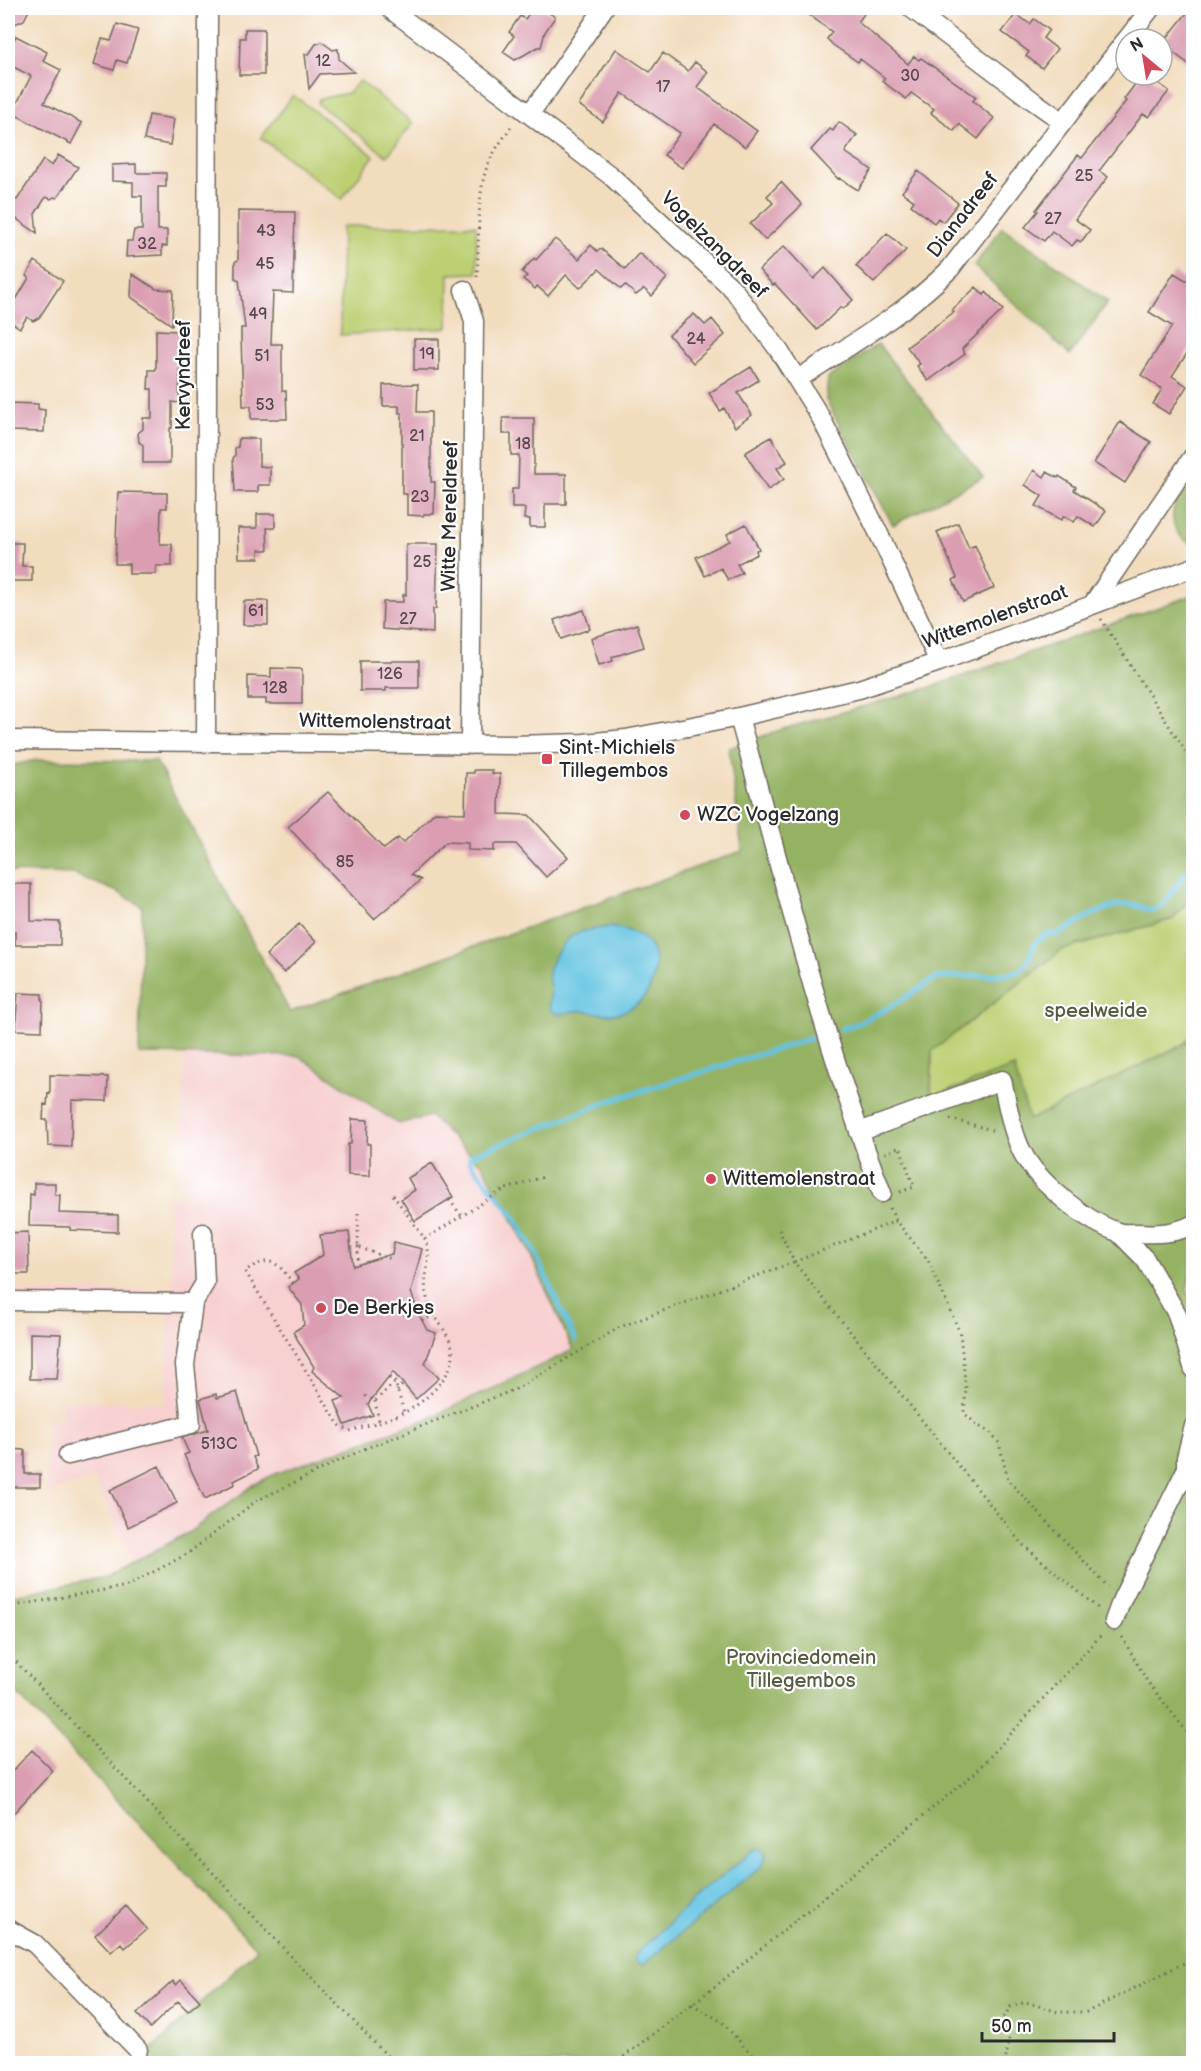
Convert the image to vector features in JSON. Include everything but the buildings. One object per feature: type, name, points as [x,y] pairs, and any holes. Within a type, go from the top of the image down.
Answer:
[{"type":"street","name":"Kervyndreef","points":[[206,742],[208,8]]},
{"type":"street","name":"Vogelzangdreef","points":[[389,8],[611,176],[733,289],[798,379],[821,418],[939,662]]},
{"type":"street","points":[[525,111],[547,91],[604,8]]},
{"type":"street","points":[[911,8],[1063,122]]},
{"type":"street","name":"Dianadreef","points":[[1136,27],[1151,8]]},
{"type":"street","name":"Dianadreef","points":[[798,379],[894,317],[950,269],[1114,56]]},
{"type":"street","name":"Witte Mereldreef","points":[[464,290],[474,321],[470,745]]},
{"type":"street","name":"Wittemolenstraat","points":[[8,740],[557,744],[626,739],[739,717],[859,689],[1092,605],[1194,455]]},
{"type":"street","points":[[1092,605],[1194,567]]},
{"type":"street","points":[[739,717],[799,934],[859,1132],[869,1158],[888,1194]]},
{"type":"street","points":[[859,1132],[1002,1080],[1016,1137],[1026,1159],[1051,1189],[1079,1212],[1119,1232],[1145,1259],[1177,1314],[1194,1370]]},
{"type":"street","points":[[1119,1232],[1163,1234],[1185,1229],[1194,1224]]},
{"type":"street","points":[[68,1455],[191,1424],[185,1365],[192,1303],[205,1283],[203,1233]]},
{"type":"street","points":[[8,1301],[192,1303]]},
{"type":"street","points":[[1114,1621],[1122,1599],[1190,1468],[1186,1458],[1194,1426]]},
{"type":"street","points":[[8,1929],[35,1944],[138,2050]]},
{"type":"path","points":[[464,290],[476,290],[485,173],[494,153],[525,111]]},
{"type":"path","points":[[1092,605],[1194,765]]},
{"type":"path","points":[[919,1110],[1016,1137]]},
{"type":"path","points":[[869,1158],[900,1147],[914,1187],[888,1194]]},
{"type":"path","points":[[425,1239],[503,1190],[543,1177]]},
{"type":"path","points":[[293,1283],[281,1266],[267,1261],[244,1271],[339,1425],[350,1431],[404,1412],[416,1405],[445,1379],[454,1359],[450,1341],[428,1304],[425,1292],[429,1256],[425,1239],[393,1195]]},
{"type":"path","points":[[449,1200],[462,1216]]},
{"type":"path","points":[[358,1213],[358,1265]]},
{"type":"path","points":[[8,1607],[127,1586],[187,1554],[256,1502],[364,1449],[516,1389],[621,1327],[896,1221],[928,1260],[960,1333],[966,1390],[964,1413],[978,1426],[990,1432],[999,1443],[1008,1480],[1106,1585],[1122,1599]]},
{"type":"path","points":[[779,1230],[794,1262],[1022,1544],[1114,1621],[1147,1681],[1194,1742]]},
{"type":"path","points":[[351,1248],[358,1247],[391,1259]]},
{"type":"path","points":[[422,1320],[435,1315]]},
{"type":"path","points":[[389,1378],[395,1383],[404,1412]]},
{"type":"path","points":[[375,1401],[395,1383]]},
{"type":"path","points":[[397,1391],[403,1384]]},
{"type":"path","points":[[365,1396],[375,1401]]},
{"type":"path","points":[[375,1401],[379,1421]]},
{"type":"path","points":[[614,2064],[692,2004],[975,1773],[1114,1621]]},
{"type":"path","points":[[8,1653],[287,1952],[395,2064]]},
{"type":"path","points":[[1005,2064],[1009,2039],[1003,2019],[1010,2007],[1026,2002],[1058,2012],[1087,2012],[1194,1958]]},
{"type":"path","points":[[692,2004],[723,2022],[760,2064]]},
{"type":"shaded area","name":"De Berkjes","points":[[184,1055],[299,1056],[398,1124],[430,1116],[482,1163],[529,1251],[573,1350],[430,1418],[275,1474],[255,1484],[188,1533],[133,1561],[94,1478],[46,1494],[47,1421],[61,1421],[62,1401],[166,1403],[169,1309],[8,1307],[8,1292],[173,1289],[168,1197],[183,1197]]},
{"type":"green space","points":[[360,81],[413,123],[387,156],[318,104],[319,99],[348,93]]},
{"type":"green space","points":[[293,95],[374,156],[342,199],[261,138]]},
{"type":"green space","points":[[476,225],[477,273],[449,274],[448,328],[340,335],[342,226]]},
{"type":"green space","points":[[1002,227],[1108,302],[1070,355],[974,266]]},
{"type":"green space","points":[[878,344],[983,477],[893,525],[826,400],[828,378]]},
{"type":"green space","points":[[1193,476],[1193,544],[1177,531],[1173,522],[1173,512],[1180,493]]},
{"type":"green space","name":"Provinciedomein Tillegembos","points":[[1193,595],[1193,895],[1173,919],[1062,950],[932,1051],[931,1097],[1014,1067],[1029,1120],[1184,1044],[1193,1033],[1194,1260],[1187,1290],[1194,1301],[1193,2063],[137,2063],[257,1949],[8,1684],[8,1596],[105,1577],[188,1533],[255,1484],[275,1474],[430,1418],[573,1350],[529,1251],[482,1163],[430,1116],[398,1124],[299,1056],[139,1054],[142,906],[118,892],[74,874],[8,872],[8,766],[37,760],[156,761],[290,1012],[742,851],[729,748],[783,729],[928,688]]},
{"type":"green space","name":"speelweide","points":[[1193,895],[1193,1033],[1184,1044],[1028,1121],[931,1098],[932,1051],[1062,950],[1173,919]]},
{"type":"water","points":[[608,927],[639,935],[651,948],[655,967],[651,985],[646,994],[635,1005],[619,1013],[575,1011],[558,1014],[553,1012],[549,1005],[551,991],[548,973],[558,952],[569,938],[577,933]]},
{"type":"water","points":[[759,1848],[767,1854],[761,1867],[650,1959],[642,1965],[636,1962],[634,1956],[701,1893]]},
{"type":"waterway","points":[[841,1029],[861,1022],[890,1007],[936,978],[1007,974],[1019,971],[1028,962],[1035,943],[1045,935],[1059,934],[1091,915],[1114,906],[1130,904],[1154,911],[1163,905],[1194,862]]},
{"type":"waterway","points":[[575,1340],[533,1249],[514,1216],[471,1163],[469,1159],[472,1155],[612,1100],[812,1038]]},
{"type":"place","name":"Sint-Michiels Tillegembos","points":[[547,759]]},
{"type":"place","name":"WZC Vogelzang","points":[[685,815]]},
{"type":"place","name":"Wittemolenstraat","points":[[711,1179]]},
{"type":"place","name":"De Berkjes","points":[[321,1308]]}]
